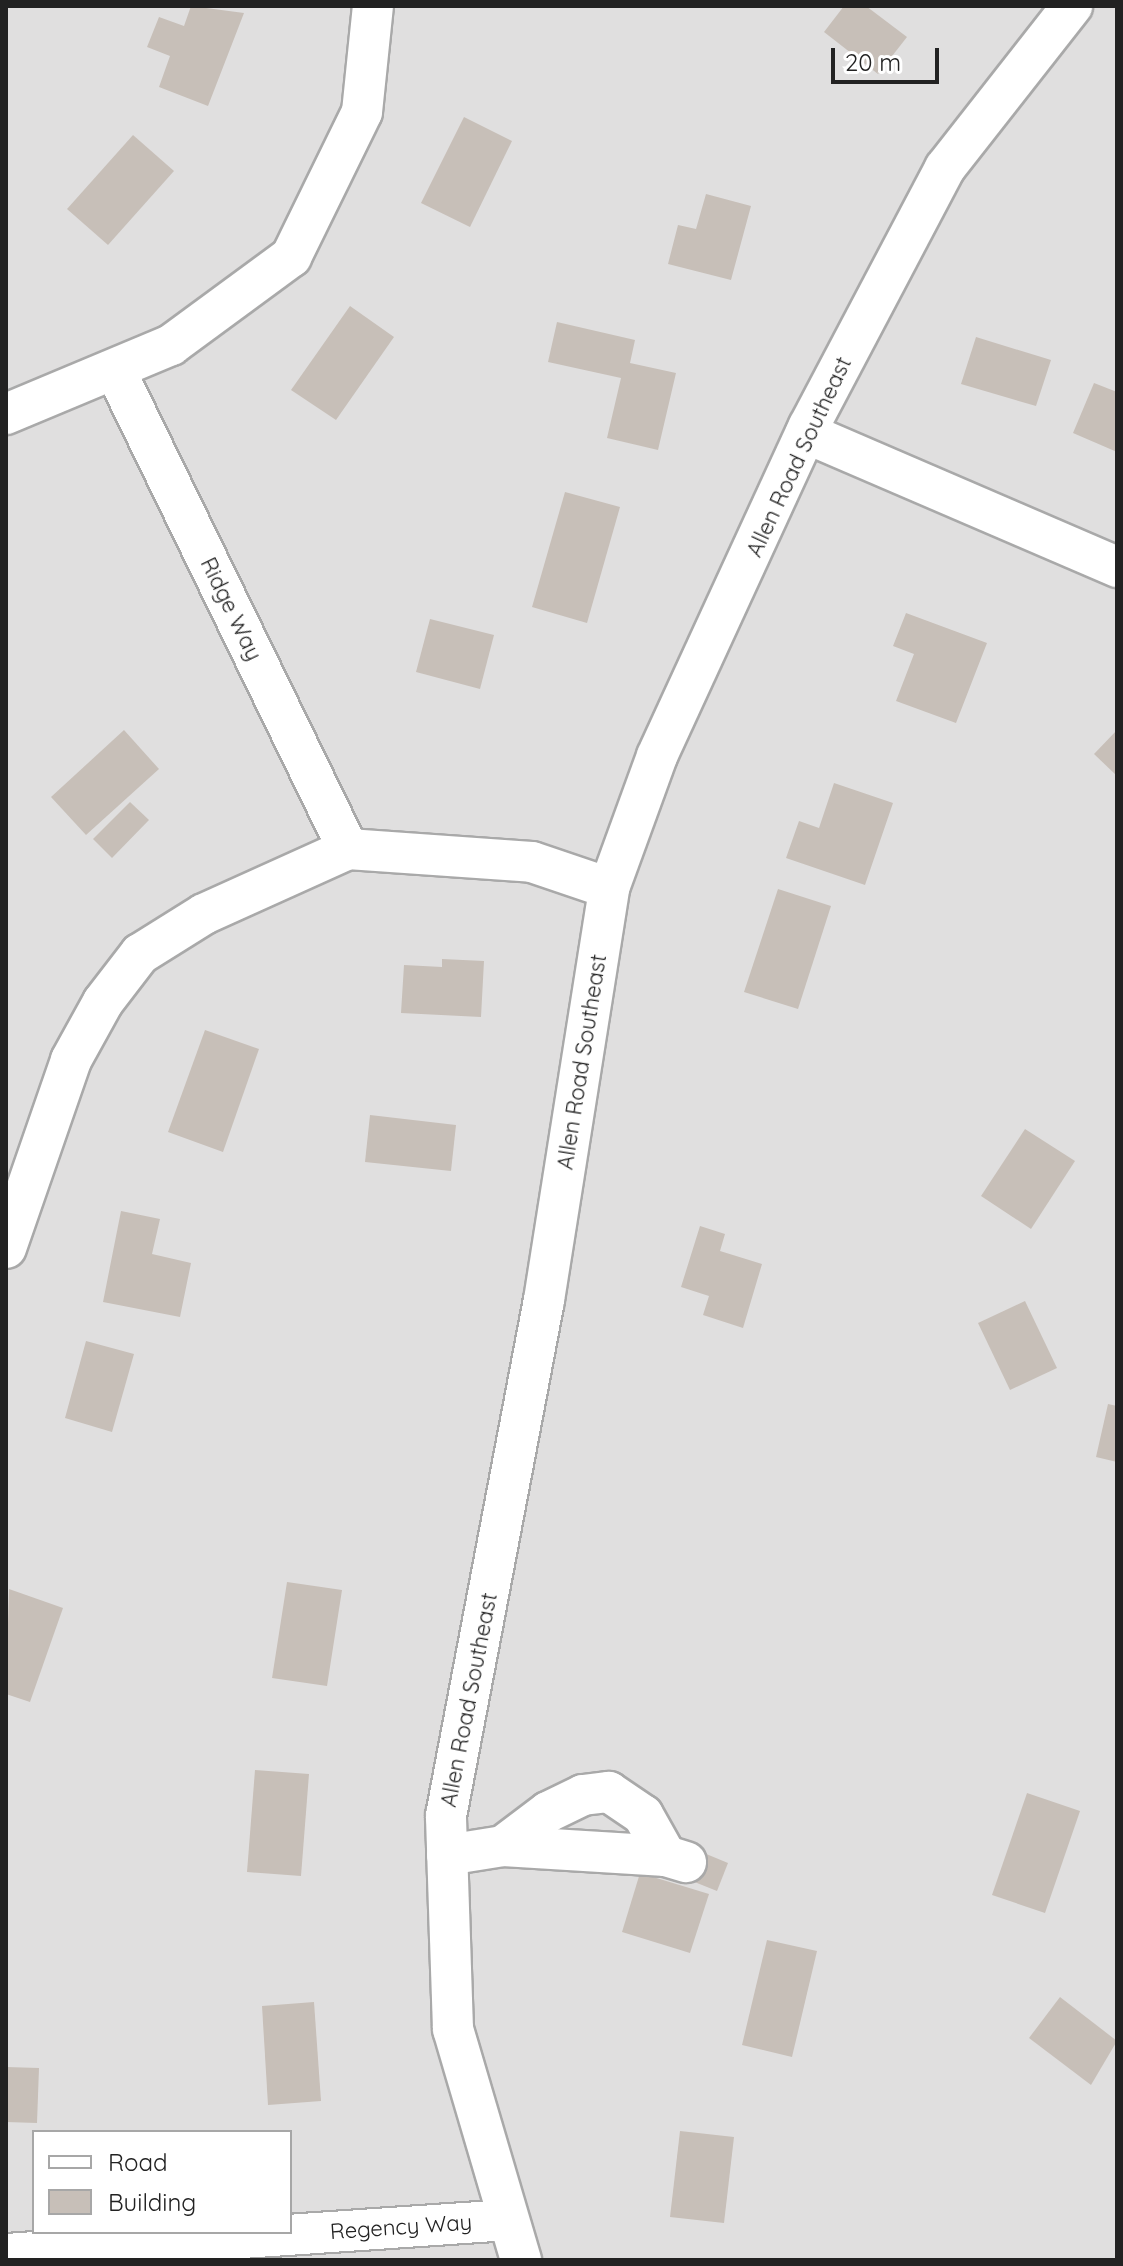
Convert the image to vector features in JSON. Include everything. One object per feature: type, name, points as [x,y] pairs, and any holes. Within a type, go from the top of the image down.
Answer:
[{"type":"street","points":[[6,414],[171,345],[291,257],[362,112],[373,6]]},
{"type":"street","name":"Allen Road Southeast","points":[[521,2260],[453,2029],[446,1816],[544,1300],[609,888],[657,756],[806,433],[945,168],[1072,6]]},
{"type":"street","name":"Ridge Way","points":[[115,370],[348,849]]},
{"type":"street","points":[[806,433],[1117,567]]},
{"type":"street","points":[[6,1248],[71,1060],[140,954],[204,914],[348,849],[532,862],[609,888]]},
{"type":"street","points":[[447,1855],[503,1846],[676,1859],[643,1815],[609,1792],[560,1806],[503,1846]]},
{"type":"street","name":"Regency Way","points":[[6,2254],[508,2220]]},
{"type":"shaded area","points":[[6,6],[1117,6],[1117,2260],[6,2260]]},
{"type":"building","points":[[191,6],[244,13],[208,106],[159,87],[170,56],[147,47],[159,17],[184,26]]},
{"type":"building","points":[[844,6],[866,6],[907,37],[878,74],[824,32]]},
{"type":"building","points":[[464,117],[512,141],[470,227],[421,203]]},
{"type":"building","points":[[133,135],[174,171],[108,245],[67,209]]},
{"type":"building","points":[[706,194],[751,206],[731,280],[668,264],[678,225],[696,229]]},
{"type":"building","points":[[350,306],[394,337],[336,420],[291,390]]},
{"type":"building","points":[[557,322],[635,340],[630,363],[676,373],[658,450],[607,438],[621,378],[548,362]]},
{"type":"building","points":[[976,337],[1051,360],[1036,406],[961,384]]},
{"type":"building","points":[[1094,383],[1117,392],[1117,452],[1073,433]]},
{"type":"building","points":[[565,492],[620,507],[587,623],[532,607]]},
{"type":"building","points":[[906,613],[987,643],[956,723],[896,701],[914,654],[893,646]]},
{"type":"building","points":[[430,619],[494,635],[480,689],[416,672]]},
{"type":"building","points":[[124,730],[159,769],[86,835],[51,797]]},
{"type":"building","points":[[1117,730],[1117,776],[1094,754]]},
{"type":"building","points":[[834,783],[893,803],[865,885],[786,858],[799,821],[819,828]]},
{"type":"building","points":[[130,802],[149,820],[112,858],[93,839]]},
{"type":"building","points":[[778,889],[831,906],[798,1009],[744,992]]},
{"type":"building","points":[[442,959],[484,961],[481,1017],[401,1013],[404,965],[442,967]]},
{"type":"building","points":[[205,1030],[259,1049],[223,1152],[168,1132]]},
{"type":"building","points":[[370,1115],[456,1125],[451,1171],[365,1162]]},
{"type":"building","points":[[1025,1129],[1075,1161],[1031,1229],[981,1196]]},
{"type":"building","points":[[121,1211],[160,1219],[152,1254],[191,1263],[180,1317],[103,1302]]},
{"type":"building","points":[[700,1226],[725,1234],[720,1251],[762,1264],[743,1328],[703,1315],[709,1296],[681,1287]]},
{"type":"building","points":[[1025,1301],[1057,1368],[1010,1390],[978,1323]]},
{"type":"building","points":[[86,1341],[134,1354],[112,1432],[65,1418]]},
{"type":"building","points":[[1108,1404],[1117,1406],[1117,1462],[1096,1457]]},
{"type":"building","points":[[287,1582],[342,1590],[327,1686],[272,1678]]},
{"type":"building","points":[[9,1589],[63,1608],[30,1702],[6,1694]]},
{"type":"building","points":[[255,1770],[309,1774],[301,1876],[247,1872]]},
{"type":"building","points":[[1027,1793],[1080,1811],[1045,1913],[992,1895]]},
{"type":"building","points":[[699,1851],[728,1863],[717,1891],[687,1879]]},
{"type":"building","points":[[640,1873],[709,1894],[690,1953],[622,1932]]},
{"type":"building","points":[[767,1940],[817,1951],[792,2057],[742,2045]]},
{"type":"building","points":[[1060,1997],[1117,2041],[1091,2085],[1029,2038]]},
{"type":"building","points":[[314,2002],[321,2101],[268,2105],[262,2006]]},
{"type":"building","points":[[6,2067],[39,2068],[37,2123],[6,2122]]},
{"type":"building","points":[[680,2131],[734,2137],[724,2223],[670,2217]]}]
